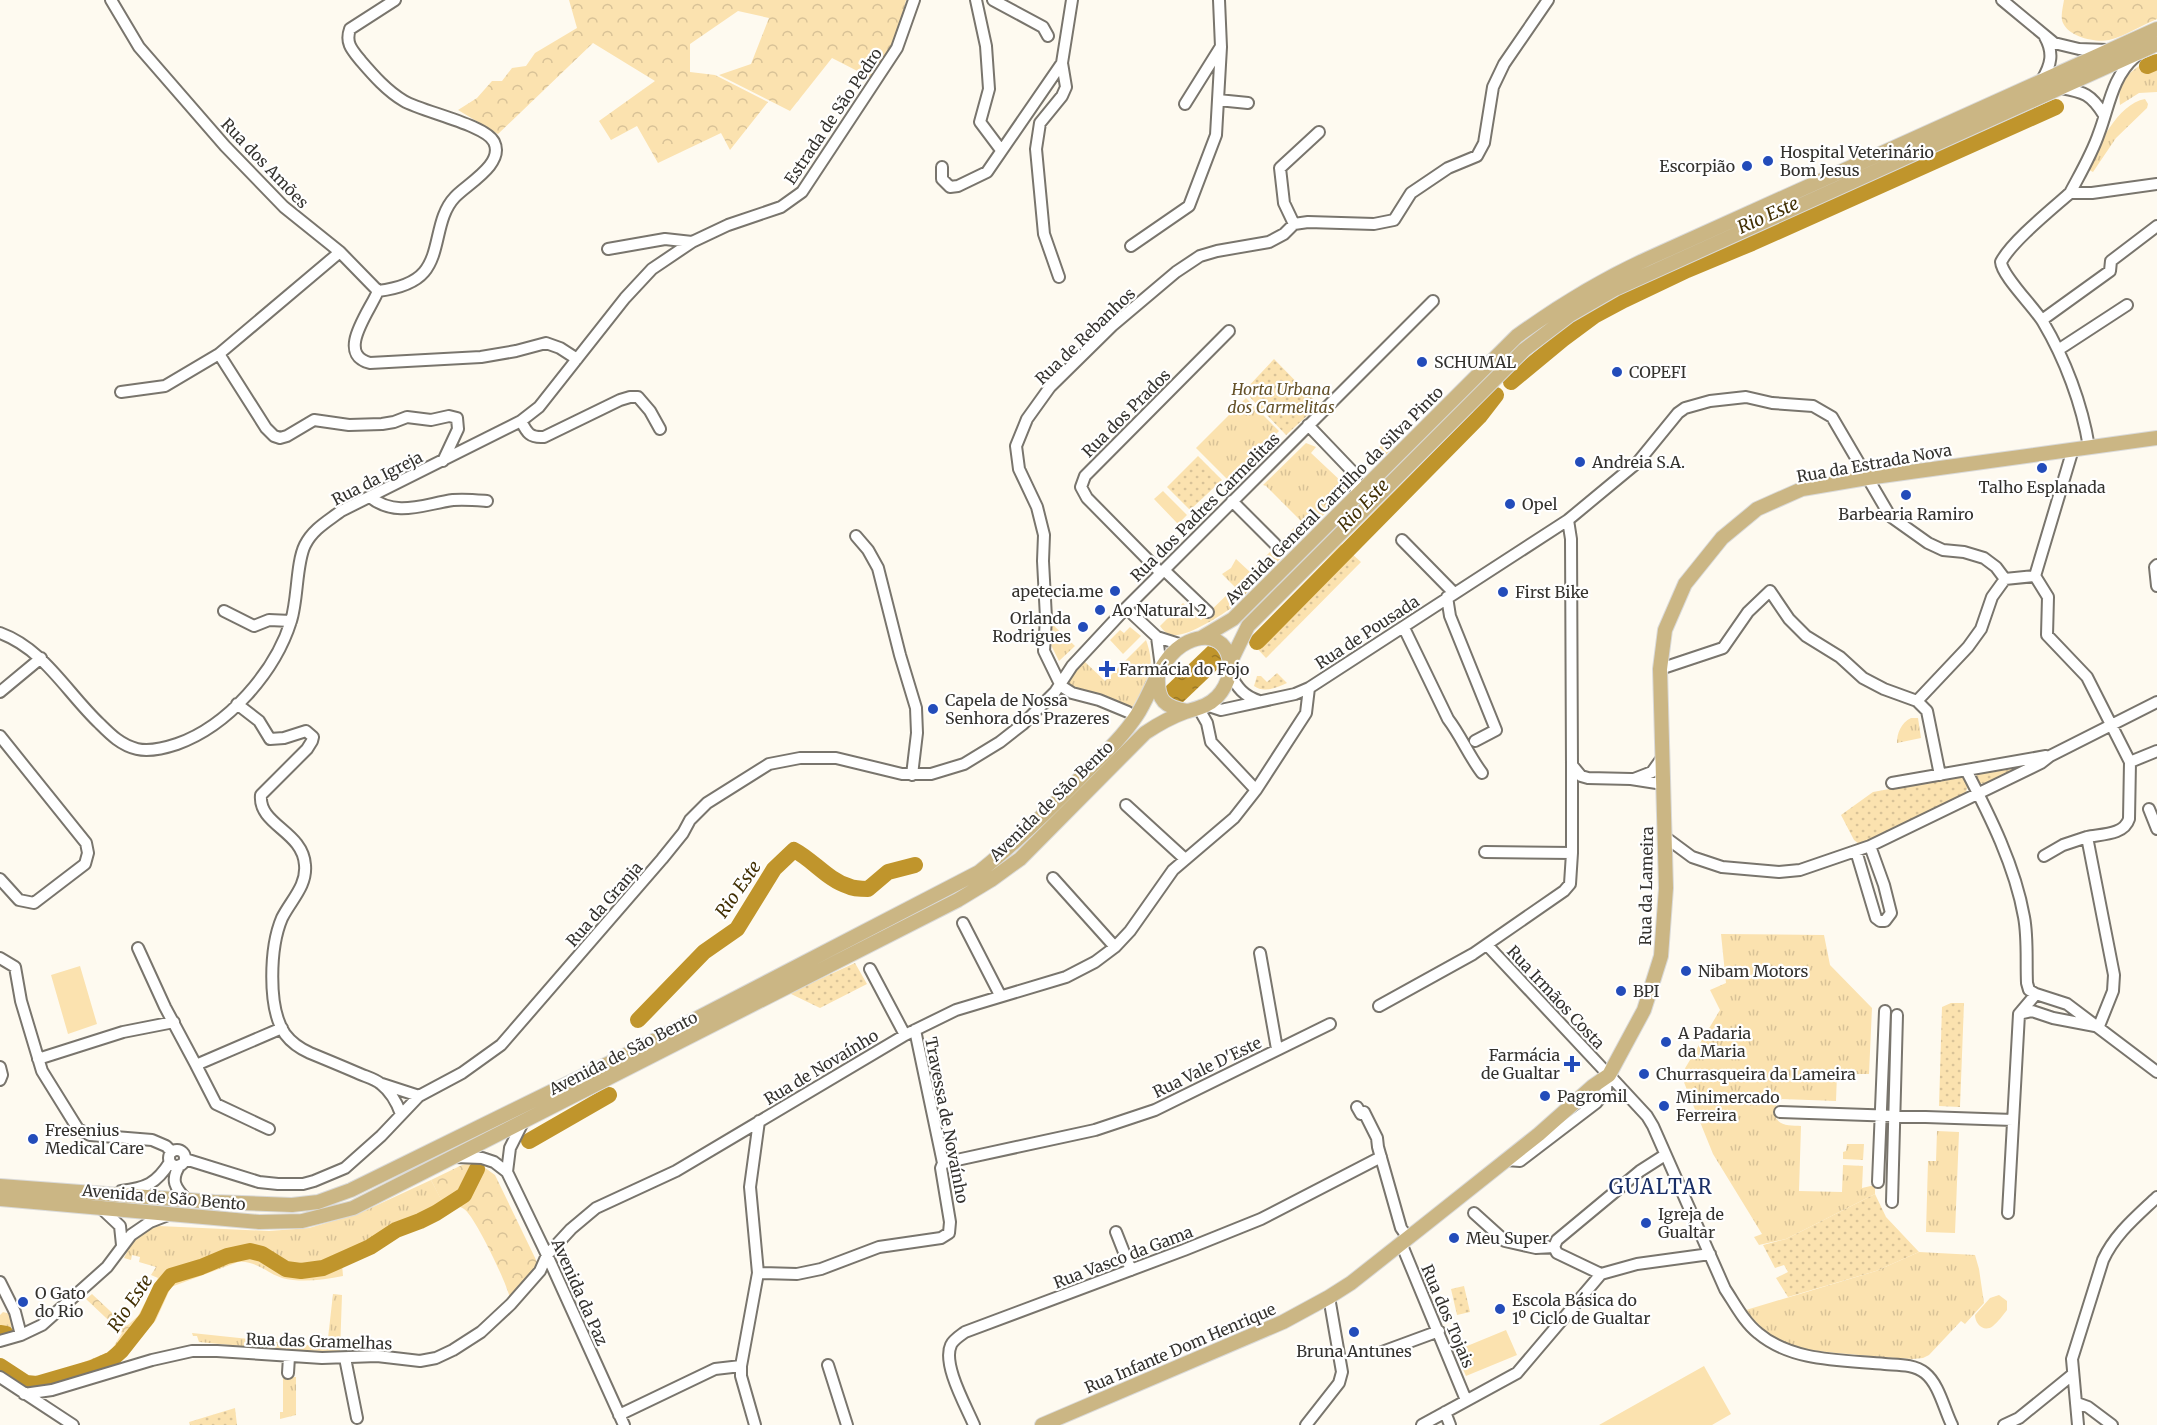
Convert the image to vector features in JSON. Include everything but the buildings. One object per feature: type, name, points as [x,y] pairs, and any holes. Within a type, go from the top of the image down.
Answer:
[{"type":"main road","name":"Avenida General Carrilho da Silva Pinto","points":[[1201,638],[1233,618],[1517,336],[1558,307],[1603,279],[2157,29]]},
{"type":"main road","name":"Avenida General Carrilho da Silva Pinto","points":[[1231,667],[1248,626],[1524,350],[1570,315],[1615,289],[2157,44]]},
{"type":"main road","name":"Rua da Estrada Nova","points":[[1663,781],[1660,669],[1665,630],[1686,584],[1722,538],[1757,509],[1802,489],[2157,438]]},
{"type":"main road","points":[[1201,638],[1215,640],[1223,645],[1231,667]]},
{"type":"main road","name":"Avenida de São Bento","points":[[0,1186],[187,1200],[292,1205],[318,1202],[351,1190],[634,1051],[949,888],[987,866],[1042,817],[1120,737],[1136,716],[1170,656],[1182,645],[1201,638]]},
{"type":"main road","name":"Avenida de São Bento","points":[[0,1199],[169,1215],[280,1222],[302,1221],[353,1209],[958,900],[991,880],[1020,859],[1145,733],[1197,709],[1221,691],[1231,667]]},
{"type":"main road","points":[[1160,672],[1158,687],[1164,702],[1170,708],[1197,709]]},
{"type":"main road","name":"Rua da Lameira","points":[[1329,1297],[1351,1283],[1506,1160],[1593,1086],[1617,1058],[1644,1010],[1661,956],[1665,920],[1663,781]]},
{"type":"main road","name":"Rua Infante Dom Henrique","points":[[1042,1425],[1283,1322],[1329,1297]]},
{"type":"street","name":"Rua dos Amões","points":[[111,0],[139,47],[259,182],[299,221],[340,252],[378,291]]},
{"type":"street","points":[[395,0],[350,29],[347,36],[348,44],[384,86],[404,101],[488,134],[496,150],[494,160],[488,169],[454,198],[445,211],[426,270],[409,283],[378,291],[355,338],[354,349],[358,358],[370,363],[481,357],[546,343],[560,348],[577,359]]},
{"type":"street","name":"Estrada de São Pedro","points":[[652,269],[671,254],[692,243],[728,225],[781,207],[802,192],[897,48],[914,0]]},
{"type":"street","points":[[976,0],[986,46],[989,89],[980,122],[1001,150]]},
{"type":"street","points":[[993,0],[1043,27],[1048,36]]},
{"type":"street","points":[[1059,277],[1044,234],[1036,149],[1040,123],[1062,96],[1066,87],[1062,63],[1072,0]]},
{"type":"street","points":[[1131,246],[1189,206],[1216,135],[1221,47],[1219,0]]},
{"type":"street","points":[[1319,132],[1280,168],[1284,203],[1294,224],[1308,222],[1374,224],[1394,220],[1411,193],[1448,168],[1477,156],[1484,143],[1493,87],[1504,64],[1548,0]]},
{"type":"street","points":[[2002,0],[2054,43],[2071,48],[2110,51]]},
{"type":"street","points":[[2042,80],[2051,59],[2050,45],[2045,36]]},
{"type":"street","points":[[1185,104],[1221,47]]},
{"type":"street","points":[[2089,447],[2075,395],[2058,350],[2042,320],[2001,264],[2008,252],[2070,193],[2095,143],[2121,72],[2142,51]]},
{"type":"street","points":[[942,167],[942,179],[950,187],[958,186],[987,171],[1062,63]]},
{"type":"street","points":[[2061,88],[2085,93],[2095,101],[2104,115]]},
{"type":"street","points":[[1218,100],[1248,103]]},
{"type":"street","points":[[2070,193],[2092,193],[2157,184]]},
{"type":"street","name":"Rua de Rebanhos","points":[[1060,686],[1044,651],[1046,618],[1044,535],[1036,507],[1019,469],[1016,446],[1027,419],[1058,380],[1112,326],[1176,272],[1200,256],[1269,242],[1284,234],[1294,224]]},
{"type":"street","points":[[2042,320],[2110,271],[2111,261],[2157,226]]},
{"type":"street","points":[[608,249],[665,239],[692,243]]},
{"type":"street","points":[[121,392],[165,386],[219,354],[340,252]]},
{"type":"street","name":"Rua da Igreja","points":[[0,633],[26,646],[41,658],[86,710],[119,742],[138,749],[163,748],[189,740],[219,723],[248,694],[274,658],[291,621],[304,546],[315,531],[341,511],[521,422],[539,407],[625,298],[652,269]]},
{"type":"street","name":"Rua dos Padres Carmelitas","points":[[1060,686],[1072,666],[1126,608],[1433,302]]},
{"type":"street","points":[[2058,350],[2127,304]]},
{"type":"street","name":"Rua dos Prados","points":[[1163,571],[1088,498],[1082,487],[1085,476],[1229,331]]},
{"type":"street","points":[[219,354],[266,428],[274,436],[280,438],[287,436],[314,420],[349,425],[382,424],[407,417],[431,420],[449,416],[458,418],[458,429],[443,461]]},
{"type":"street","points":[[521,422],[528,434],[534,438],[544,437],[630,396],[638,397],[650,411],[660,429]]},
{"type":"street","name":"Rua de Pousada","points":[[1114,947],[1130,931],[1173,870],[1234,818],[1256,790],[1306,713],[1309,688],[1568,520],[1638,462],[1678,413],[1685,408],[1721,399],[1746,397],[1772,403],[1813,406],[1832,417],[1890,516],[1943,550],[1964,552],[1984,558],[1996,567],[2005,579]]},
{"type":"street","points":[[1308,425],[1352,471],[1356,479],[1356,496]]},
{"type":"street","points":[[2044,856],[2063,845],[2121,830],[2129,819],[2130,762],[2087,677],[2047,635],[2048,597],[2036,576],[2073,449]]},
{"type":"street","points":[[1352,471],[1378,474]]},
{"type":"street","points":[[370,497],[385,506],[396,509],[469,499],[487,501]]},
{"type":"street","points":[[1232,501],[1275,544]]},
{"type":"street","points":[[1379,1006],[1473,954],[1564,891],[1570,884],[1572,853],[1571,539],[1568,520]]},
{"type":"street","points":[[856,536],[868,550],[878,568],[900,656],[916,708],[917,732],[912,775]]},
{"type":"street","points":[[1401,540],[1451,595],[1450,616],[1496,730],[1475,741]]},
{"type":"street","points":[[2157,565],[2155,567],[2157,586]]},
{"type":"street","points":[[1163,571],[1208,612]]},
{"type":"street","points":[[1917,701],[1968,647],[1981,629],[1992,597],[2005,579],[2036,576]]},
{"type":"street","points":[[1660,669],[1723,648],[1748,612],[1770,591],[1789,619],[1806,636],[1840,657],[1873,683],[1917,701],[1927,711],[1940,775]]},
{"type":"street","points":[[1126,608],[1157,637],[1182,645]]},
{"type":"street","points":[[1431,608],[1450,616]]},
{"type":"street","points":[[224,611],[254,626],[269,620],[291,621]]},
{"type":"street","points":[[1404,628],[1448,719],[1482,773]]},
{"type":"street","points":[[1157,637],[1160,672]]},
{"type":"street","points":[[0,692],[41,658]]},
{"type":"street","points":[[1231,667],[1240,691],[1260,701]]},
{"type":"street","points":[[1060,686],[1072,693],[1099,700],[1128,712]]},
{"type":"street","name":"Rua da Granja","points":[[0,958],[10,963],[17,973],[21,1001],[38,1059],[57,1098],[78,1129],[90,1136],[152,1140],[166,1146],[177,1160],[259,1182],[290,1185],[314,1181],[336,1173],[351,1163],[381,1136],[419,1096],[462,1073],[501,1045],[662,859],[683,833],[690,820],[707,802],[769,764],[800,758],[836,758],[912,775],[940,772],[976,757],[1023,724],[1060,686]]},
{"type":"street","points":[[1197,709],[1221,710],[1295,694],[1309,688]]},
{"type":"street","points":[[1665,853],[1692,857],[1722,867],[1738,869],[1790,872],[1813,867],[1873,845],[2041,763],[2050,756],[2157,702]]},
{"type":"street","points":[[237,704],[259,722],[270,739],[284,738],[306,731],[312,737],[307,749],[261,795],[261,806],[264,813],[296,841],[304,856],[305,865],[301,888],[282,919],[276,939],[273,965],[274,990],[282,1028],[295,1044],[307,1051],[380,1083],[419,1096]]},
{"type":"street","points":[[1197,709],[1207,723],[1210,742],[1256,790]]},
{"type":"street","points":[[0,736],[86,843],[88,853],[84,864],[38,902],[29,903],[19,900],[0,879]]},
{"type":"street","points":[[2130,762],[2157,751]]},
{"type":"street","points":[[1892,783],[2050,756]]},
{"type":"street","points":[[1631,779],[1652,772],[1662,758]]},
{"type":"street","points":[[1572,765],[1581,776],[1588,778],[1663,781]]},
{"type":"street","points":[[1966,770],[2012,870],[2020,896],[2025,921],[2027,982],[2030,990],[2067,1004],[2157,1072]]},
{"type":"street","points":[[1126,805],[1185,859]]},
{"type":"street","points":[[2149,809],[2157,829]]},
{"type":"street","points":[[1665,837],[1692,857]]},
{"type":"street","points":[[2087,837],[2114,975],[2113,991],[2099,1026]]},
{"type":"street","points":[[1857,851],[1876,918],[1885,921],[1892,913],[1873,845]]},
{"type":"street","points":[[1485,852],[1572,853]]},
{"type":"street","points":[[1053,878],[1114,947]]},
{"type":"street","points":[[963,923],[1000,995]]},
{"type":"street","name":"Rua Irmãos Costa","points":[[1487,945],[1647,1116],[1725,1289],[1740,1313],[1758,1333],[1797,1353],[1919,1369],[1933,1383],[1952,1425]]},
{"type":"street","name":"Rua de Novaínho","points":[[755,1425],[741,1376],[741,1366],[758,1273],[750,1186],[759,1121],[910,1033],[956,1010],[1066,977],[1095,962],[1114,947]]},
{"type":"street","points":[[138,948],[216,1104],[269,1129]]},
{"type":"street","points":[[1260,953],[1277,1049]]},
{"type":"street","name":"Travessa de Novaínho","points":[[758,1273],[796,1274],[821,1269],[879,1247],[941,1238],[949,1233],[950,1222],[941,1168],[943,1163],[910,1033],[870,969]]},
{"type":"street","points":[[2008,1213],[2019,1014],[2036,994]]},
{"type":"street","points":[[1878,1182],[1885,1011]]},
{"type":"street","points":[[2019,1014],[2032,1011],[2053,1018],[2099,1026]]},
{"type":"street","points":[[1892,1202],[1898,1015]]},
{"type":"street","points":[[38,1059],[123,1032],[174,1022]]},
{"type":"street","name":"Rua Vale D'Este","points":[[943,1163],[1095,1130],[1155,1110],[1330,1024]]},
{"type":"street","points":[[196,1065],[282,1028]]},
{"type":"street","points":[[0,1067],[2,1075],[0,1080]]},
{"type":"street","name":"Rua da Lameira","points":[[1506,1160],[1520,1161],[1596,1103],[1606,1091],[1606,1073]]},
{"type":"street","points":[[380,1083],[390,1094],[401,1114]]},
{"type":"street","name":"Rua dos Tojais","points":[[1357,1107],[1361,1114],[1364,1112],[1377,1138],[1405,1240],[1466,1400]]},
{"type":"street","points":[[1780,1113],[2013,1120]]},
{"type":"street","name":"Rua das Gramelhas","points":[[24,1394],[52,1390],[178,1353],[205,1351],[345,1358],[377,1356],[420,1361],[444,1354],[481,1332],[500,1316],[540,1272],[547,1255],[571,1229],[596,1208],[676,1171],[759,1121]]},
{"type":"street","points":[[507,1172],[510,1148],[523,1122]]},
{"type":"street","points":[[1601,1274],[1557,1253],[1554,1247],[1557,1239],[1640,1171],[1665,1155]]},
{"type":"street","points":[[454,1157],[482,1158],[494,1162],[507,1172]]},
{"type":"street","name":"Rua Vasco da Gama","points":[[974,1425],[952,1374],[949,1359],[951,1344],[965,1332],[1131,1270],[1261,1218],[1381,1157]]},
{"type":"street","points":[[177,1160],[174,1183],[177,1190],[187,1200]]},
{"type":"street","points":[[112,1194],[150,1185],[177,1160]]},
{"type":"street","name":"Avenida da Paz","points":[[507,1172],[622,1420]]},
{"type":"street","points":[[2078,1425],[2072,1359],[2097,1277],[2110,1245],[2121,1231],[2157,1197]]},
{"type":"street","points":[[102,1209],[120,1226],[122,1245]]},
{"type":"street","points":[[1474,1213],[1505,1241],[1536,1248],[1554,1247]]},
{"type":"street","points":[[0,1341],[21,1335],[42,1325],[114,1260],[122,1245],[131,1235],[143,1226],[169,1215]]},
{"type":"street","points":[[1116,1232],[1131,1270]]},
{"type":"street","points":[[1422,1425],[1517,1373],[1601,1274],[1637,1264],[1710,1254]]},
{"type":"street","points":[[0,1282],[15,1312],[21,1335]]},
{"type":"street","points":[[1306,1425],[1339,1383],[1342,1372],[1329,1297]]},
{"type":"street","points":[[1382,1352],[1439,1331]]},
{"type":"street","points":[[288,1373],[289,1357]]},
{"type":"street","points":[[345,1358],[357,1418]]},
{"type":"street","points":[[828,1365],[847,1425]]},
{"type":"street","points":[[622,1420],[716,1369],[741,1366]]},
{"type":"street","points":[[2004,1425],[2019,1418],[2072,1375]]},
{"type":"street","points":[[0,1377],[74,1425]]},
{"type":"street","points":[[45,1406],[46,1399],[52,1390]]},
{"type":"street","points":[[2077,1402],[2088,1407],[2112,1425]]},
{"type":"street","points":[[1445,1412],[1450,1425]]},
{"type":"green space","points":[[569,0],[906,0],[893,41],[871,78],[832,58],[790,111],[719,75],[751,64],[769,18],[738,11],[690,44],[690,72],[715,75],[768,102],[730,150],[721,133],[658,163],[637,126],[611,140],[599,121],[655,81],[593,43],[498,134],[458,110],[477,98],[492,81],[502,81],[512,68],[526,66],[535,53],[577,28]]},
{"type":"green space","points":[[2064,0],[2157,0],[2157,19],[2109,40],[2090,40],[2066,28],[2062,18]]},
{"type":"green space","points":[[2157,56],[2157,92],[2139,93],[2120,105],[2121,87],[2124,80],[2135,69]]},
{"type":"green space","points":[[2145,99],[2148,104],[2147,108],[2116,138],[2093,172],[2087,169],[2117,118],[2126,109]]},
{"type":"green space","name":"Horta Urbana dos Carmelitas","points":[[1274,359],[1319,405],[1286,435],[1244,391]]},
{"type":"green space","points":[[1246,398],[1279,431],[1229,481],[1196,448]]},
{"type":"green space","points":[[1386,441],[1393,448],[1374,466],[1365,466],[1369,463],[1366,460]]},
{"type":"green space","points":[[1306,443],[1316,447],[1311,453],[1344,484],[1349,479],[1349,489],[1234,606],[1195,630],[1178,635],[1166,633],[1160,626],[1183,603],[1201,620],[1235,587],[1222,574],[1231,568],[1236,559],[1250,572],[1301,521],[1263,485]]},
{"type":"green space","points":[[1198,456],[1222,480],[1190,510],[1167,487]]},
{"type":"green space","points":[[1163,491],[1187,515],[1178,524],[1154,499]]},
{"type":"green space","points":[[1341,544],[1361,562],[1266,658],[1251,642]]},
{"type":"green space","points":[[1050,622],[1075,646],[1059,661],[1051,645]]},
{"type":"green space","points":[[1130,627],[1141,636],[1123,654],[1110,640],[1120,630],[1124,633]]},
{"type":"green space","points":[[1146,640],[1151,660],[1149,675],[1133,707],[1101,694],[1076,688],[1068,683],[1075,669],[1084,661],[1105,681]]},
{"type":"green space","points":[[1277,673],[1287,683],[1266,689],[1254,686],[1257,676],[1261,676],[1267,682]]},
{"type":"green space","points":[[1911,718],[1918,718],[1921,738],[1897,743],[1900,729]]},
{"type":"green space","points":[[2026,763],[1987,783],[1978,784],[1976,776],[1979,772]]},
{"type":"green space","points":[[1964,777],[1968,785],[1962,796],[1864,843],[1859,844],[1854,840],[1841,815],[1873,792]]},
{"type":"green space","points":[[1721,934],[1824,935],[1830,965],[1872,1008],[1869,1074],[1837,1074],[1836,1101],[1782,1099],[1775,1113],[1781,1123],[1801,1126],[1799,1191],[1842,1192],[1843,1165],[1863,1166],[1862,1188],[1875,1185],[1875,1194],[1786,1239],[1759,1245],[1754,1237],[1762,1234],[1713,1154],[1681,1075],[1720,1010],[1710,990],[1726,983]]},
{"type":"green space","points":[[855,963],[867,984],[820,1008],[789,993]]},
{"type":"green space","points":[[80,966],[97,1024],[68,1034],[51,975]]},
{"type":"green space","points":[[1951,1003],[1964,1003],[1960,1107],[1939,1106],[1942,1007]]},
{"type":"green space","points":[[1937,1131],[1959,1132],[1955,1233],[1926,1232],[1928,1161],[1936,1161]]},
{"type":"green space","points":[[1847,1144],[1864,1144],[1863,1160],[1843,1159],[1843,1152],[1846,1151]]},
{"type":"green space","points":[[472,1163],[481,1165],[495,1175],[538,1264],[534,1273],[510,1298],[490,1251],[469,1214],[460,1207],[446,1210],[431,1180],[462,1165]]},
{"type":"green space","points":[[431,1180],[444,1205],[422,1218],[396,1227],[364,1248],[316,1267],[303,1269],[281,1265],[256,1248],[234,1250],[201,1265],[174,1273],[163,1281],[149,1312],[134,1329],[129,1324],[138,1316],[158,1278],[151,1275],[156,1267],[139,1262],[140,1257],[132,1255],[131,1260],[124,1258],[134,1238],[144,1231],[159,1226],[269,1231],[309,1228],[360,1213]]},
{"type":"green space","points":[[1875,1194],[1886,1217],[1919,1252],[1876,1271],[1788,1297],[1776,1278],[1788,1272],[1784,1265],[1775,1268],[1763,1245],[1786,1239]]},
{"type":"green space","points":[[1919,1252],[1975,1255],[1984,1303],[1965,1324],[1961,1321],[1929,1355],[1923,1358],[1880,1357],[1804,1349],[1767,1332],[1746,1310],[1876,1271]]},
{"type":"green space","points":[[252,1254],[277,1268],[293,1273],[318,1271],[342,1264],[343,1276],[328,1279],[289,1280],[250,1263],[238,1262],[171,1287],[156,1320],[145,1333],[141,1328],[153,1314],[164,1287],[171,1278],[235,1256]]},
{"type":"green space","points":[[1464,1286],[1470,1312],[1457,1315],[1451,1289]]},
{"type":"green space","points":[[92,1294],[126,1326],[129,1324],[134,1329],[111,1355],[39,1381],[22,1377],[0,1363],[0,1359],[27,1375],[46,1377],[112,1349],[122,1333],[86,1299]]},
{"type":"green space","points":[[333,1294],[342,1295],[340,1352],[292,1351],[199,1342],[197,1336],[193,1336],[192,1333],[327,1347]]},
{"type":"green space","points":[[1999,1295],[2007,1301],[2007,1310],[1993,1326],[1983,1328],[1978,1324],[1975,1315],[1990,1298]]},
{"type":"green space","points":[[3,1312],[14,1315],[8,1334],[0,1336],[0,1315]]},
{"type":"green space","points":[[1506,1330],[1517,1355],[1466,1376],[1455,1351]]},
{"type":"green space","points":[[1704,1366],[1731,1414],[1712,1425],[1599,1425]]},
{"type":"green space","points":[[283,1376],[296,1377],[296,1415],[280,1419],[280,1412],[283,1412]]},
{"type":"green space","points":[[235,1408],[237,1425],[190,1425],[189,1422]]},
{"type":"water","points":[[1208,646],[1219,652],[1224,663],[1180,705],[1167,696],[1164,688]]},
{"type":"waterway","name":"Rio Este","points":[[2147,66],[2157,62]]},
{"type":"waterway","name":"Rio Este","points":[[1511,382],[1594,316],[1624,300],[2056,107]]},
{"type":"waterway","name":"Rio Este","points":[[1257,642],[1479,417],[1496,395]]},
{"type":"waterway","name":"Rio Este","points":[[638,1020],[704,952],[737,929],[774,869],[794,850],[834,879],[858,889],[868,889],[888,872],[915,865]]},
{"type":"waterway","name":"Rio Este","points":[[529,1141],[609,1095]]},
{"type":"waterway","name":"Rio Este","points":[[0,1366],[26,1383],[37,1384],[92,1368],[112,1359],[121,1351],[147,1318],[161,1288],[171,1276],[227,1256],[250,1251],[262,1254],[286,1269],[301,1271],[323,1268],[370,1247],[396,1230],[436,1213],[464,1195],[477,1169]]},
{"type":"waterway","name":"Rio Este","points":[[0,1333],[6,1334]]},
{"type":"place","name":"Hospital Veterinário Bom Jesus","points":[[1768,161]]},
{"type":"place","name":"Escorpião","points":[[1747,166]]},
{"type":"place","name":"SCHUMAL","points":[[1422,362]]},
{"type":"place","name":"COPEFI","points":[[1617,372]]},
{"type":"place","name":"Andreia S.A.","points":[[1580,462]]},
{"type":"place","name":"Talho Esplanada","points":[[2042,468]]},
{"type":"place","name":"Barbearia Ramiro","points":[[1906,495]]},
{"type":"place","name":"Opel","points":[[1510,504]]},
{"type":"place","name":"apetecia.me","points":[[1115,591]]},
{"type":"place","name":"First Bike","points":[[1503,592]]},
{"type":"place","name":"Ao Natural 2","points":[[1100,610]]},
{"type":"place","name":"Orlanda Rodrigues","points":[[1083,627]]},
{"type":"place","name":"Farmácia do Fojo","points":[[1107,669]]},
{"type":"place","name":"Capela de Nossa Senhora dos Prazeres","points":[[933,709]]},
{"type":"place","name":"Nibam Motors","points":[[1686,971]]},
{"type":"place","name":"BPI","points":[[1621,991]]},
{"type":"place","name":"A Padaria da Maria","points":[[1666,1042]]},
{"type":"place","name":"Farmácia de Gualtar","points":[[1572,1064]]},
{"type":"place","name":"Churrasqueira da Lameira","points":[[1644,1074]]},
{"type":"place","name":"Pagromil","points":[[1545,1096]]},
{"type":"place","name":"Minimercado Ferreira","points":[[1664,1106]]},
{"type":"place","name":"Fresenius Medical Care","points":[[33,1139]]},
{"type":"place","name":"Igreja de Gualtar","points":[[1646,1223]]},
{"type":"place","name":"Meu Super","points":[[1454,1238]]},
{"type":"place","name":"O Gato do Rio","points":[[23,1302]]},
{"type":"place","name":"Escola Básica do 1º Ciclo de Gualtar","points":[[1500,1309]]},
{"type":"place","name":"Bruna Antunes","points":[[1354,1332]]},
{"type":"district","name":"GUALTAR","points":[[1661,1186]]}]
